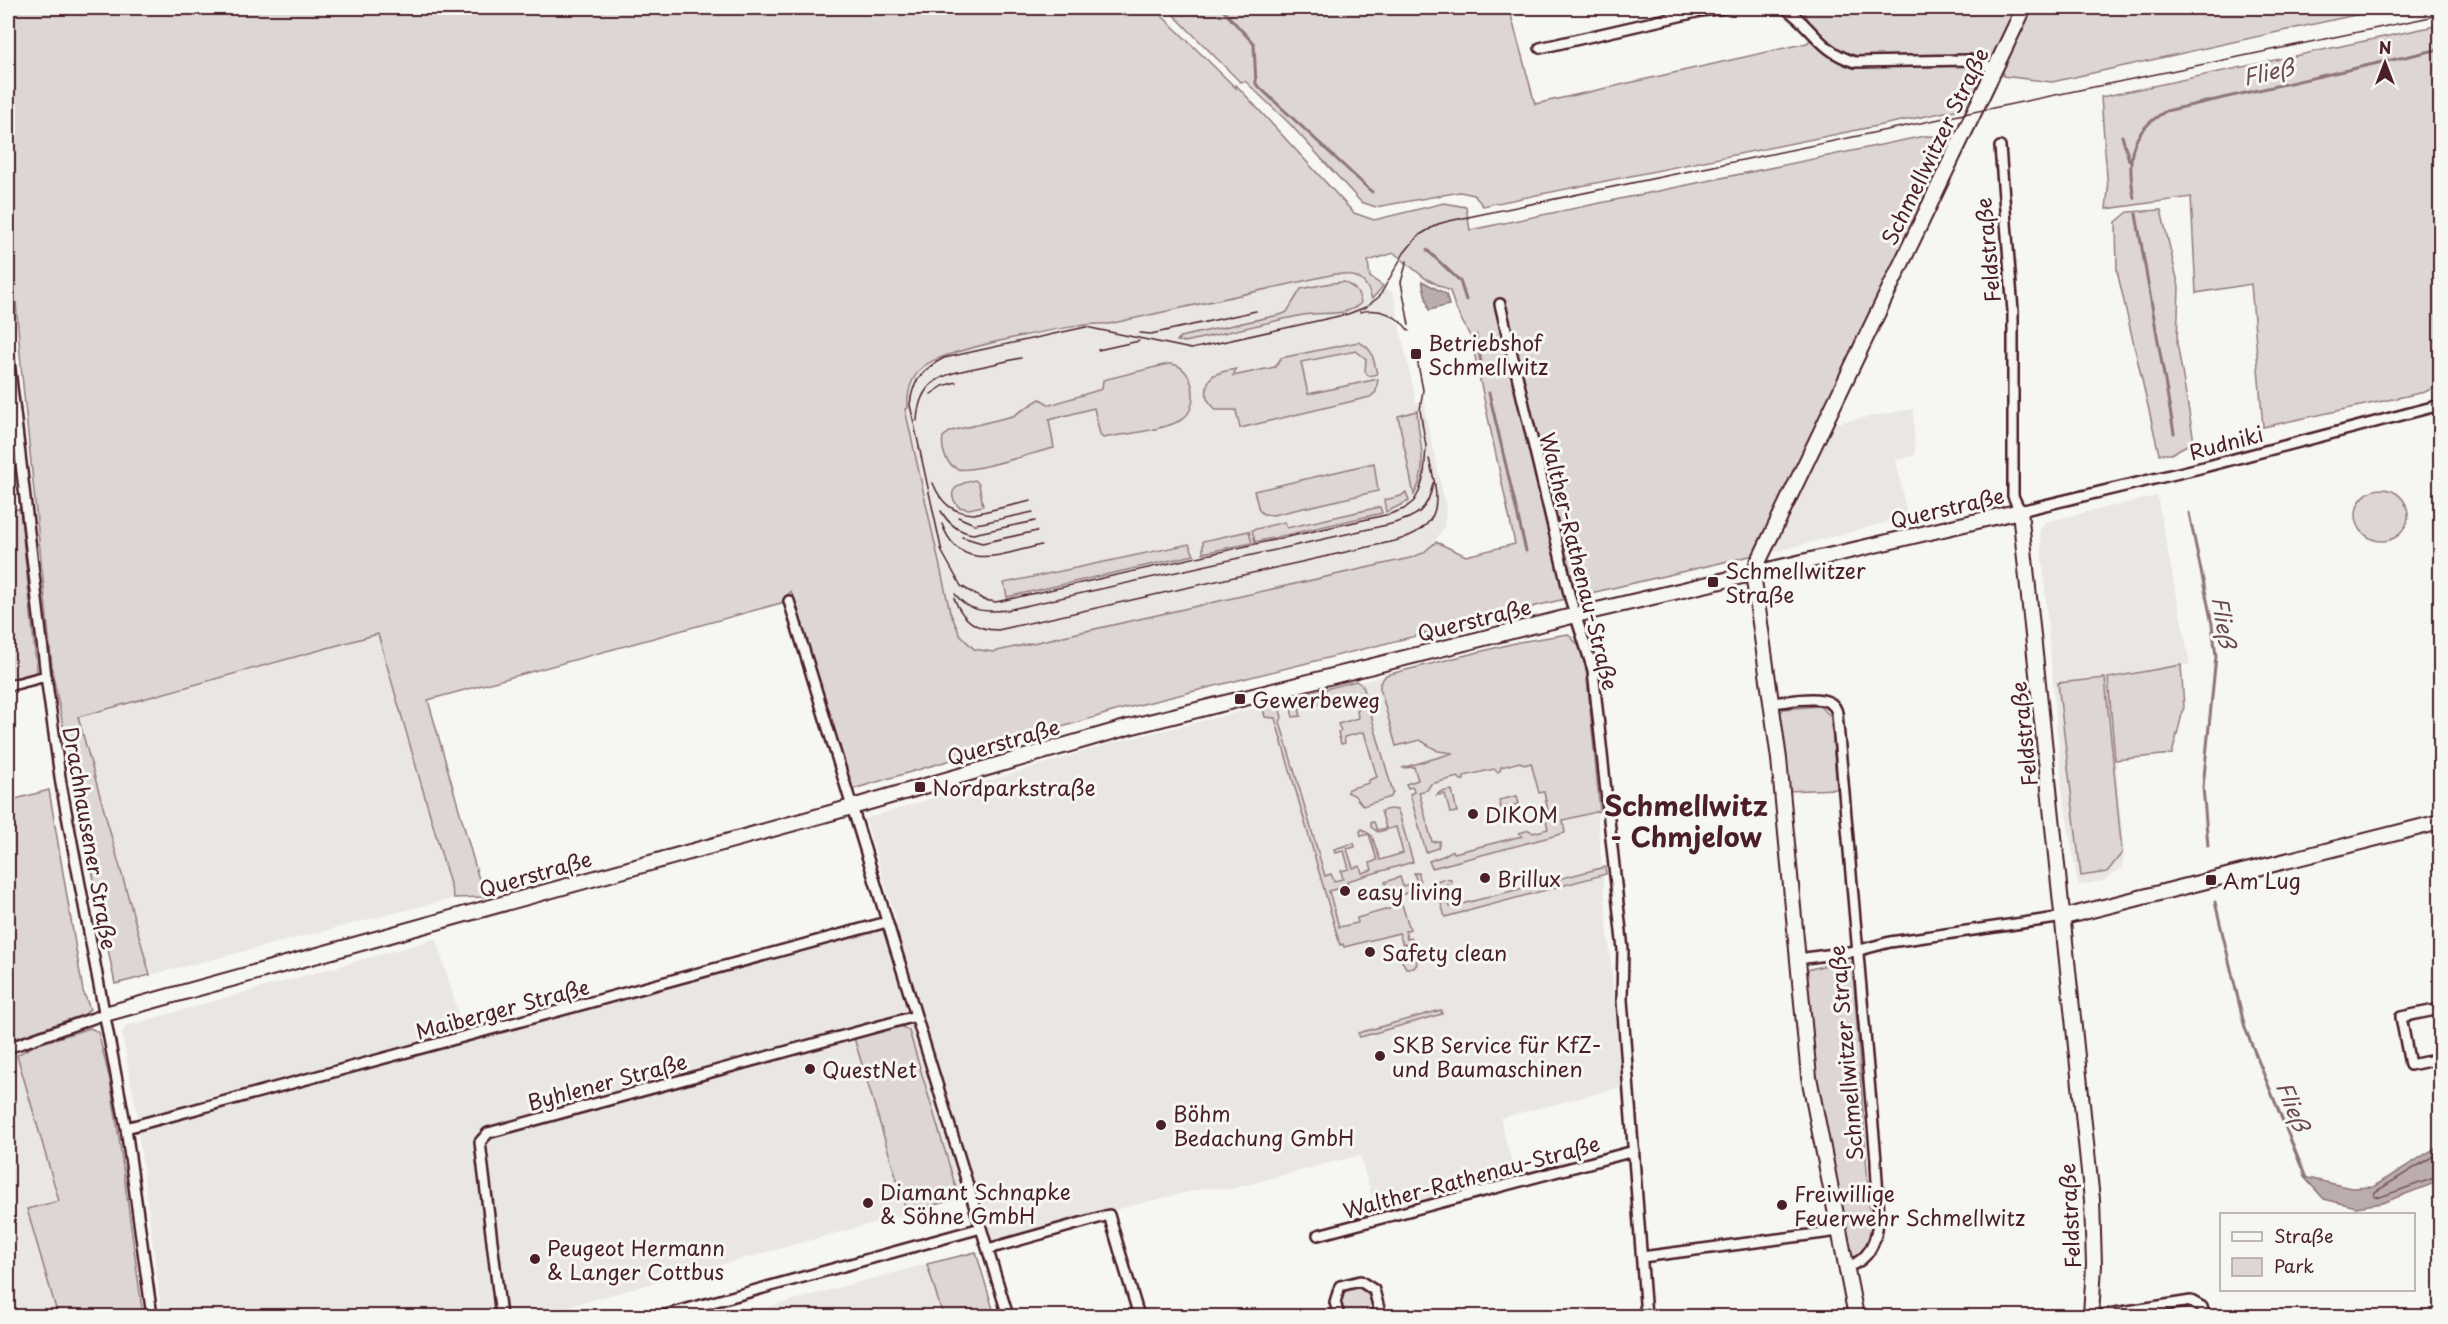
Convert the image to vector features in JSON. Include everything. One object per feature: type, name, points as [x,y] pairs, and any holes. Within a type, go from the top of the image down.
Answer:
[{"type":"street","points":[[1540,48],[1700,9],[1725,8]]},
{"type":"street","points":[[1785,8],[1829,51],[1855,62],[1969,60],[1994,68]]},
{"type":"street","name":"Schmellwitzer Straße","points":[[1856,1317],[1809,1077],[1772,703],[1753,573],[2024,8]]},
{"type":"street","name":"Feldstraße","points":[[2000,147],[2013,311],[2013,496],[2020,511],[2092,1200],[2094,1265],[2091,1317]]},
{"type":"street","name":"Walther-Rathenau-Straße","points":[[1500,304],[1570,598],[1593,670],[1622,939],[1622,1000],[1646,1317]]},
{"type":"street","name":"Drachhausener Straße","points":[[8,353],[46,676],[62,784],[126,1128],[152,1317]]},
{"type":"street","name":"Rudniki","points":[[2020,511],[2204,467],[2440,405]]},
{"type":"street","name":"Querstraße","points":[[8,1048],[105,1014],[852,807],[1129,727],[1576,615],[2020,511]]},
{"type":"street","points":[[789,601],[1008,1317]]},
{"type":"street","points":[[8,686],[46,676]]},
{"type":"street","name":"Schmellwitzer Straße","points":[[1772,703],[1820,699],[1830,701],[1836,707],[1876,1160],[1878,1232],[1874,1246],[1859,1263],[1846,1267]]},
{"type":"street","points":[[1798,959],[1856,951],[1890,942],[2064,917],[2440,822]]},
{"type":"street","name":"Maiberger Straße","points":[[126,1128],[887,922]]},
{"type":"street","points":[[2440,1009],[2401,1017],[2410,1065],[2440,1059]]},
{"type":"street","name":"Byhlener Straße","points":[[501,1317],[480,1142],[488,1133],[916,1016]]},
{"type":"street","name":"Walther-Rathenau-Straße","points":[[1318,1235],[1634,1151]]},
{"type":"street","points":[[988,1249],[1109,1215],[1139,1317]]},
{"type":"street","points":[[662,1317],[981,1228]]},
{"type":"street","points":[[1642,1257],[1839,1230]]},
{"type":"street","points":[[1339,1317],[1335,1302],[1341,1286],[1360,1281],[1374,1290],[1381,1317]]},
{"type":"street","points":[[2096,1317],[2191,1301],[2202,1306],[2205,1317]]},
{"type":"shaded area","points":[[1367,261],[1370,277],[1393,293],[1398,315],[1394,321],[1399,324],[1416,402],[1426,404],[1425,412],[1446,508],[1444,528],[1430,548],[1410,558],[993,652],[973,649],[960,635],[950,612],[902,394],[928,350]]},
{"type":"shaded area","points":[[1913,409],[1915,455],[1896,460],[1907,517],[1770,553],[1830,424]]},
{"type":"shaded area","points":[[2157,496],[2190,664],[2108,679],[2124,853],[2122,868],[2103,881],[2078,885],[2062,788],[2040,530],[2045,522]]},
{"type":"shaded area","points":[[379,634],[454,898],[150,975],[78,717]]},
{"type":"shaded area","points":[[1431,665],[1584,669],[1622,1087],[1500,1118],[1516,1179],[1377,1215],[1360,1155],[1230,1189],[1204,1188],[991,1240],[976,1195],[533,1316],[162,1316],[138,1130],[897,922],[865,819],[1112,743]]},
{"type":"shaded area","points":[[436,939],[464,1033],[139,1124],[122,1034],[126,1026]]},
{"type":"shaded area","points":[[17,1055],[59,1202],[28,1210],[58,1316],[8,1316],[8,1058]]},
{"type":"shaded area","points":[[927,1264],[943,1316],[735,1316]]},
{"type":"green space","points":[[8,8],[1154,8],[1236,88],[1236,85],[1354,213],[1374,220],[1444,203],[1466,207],[1470,230],[1924,136],[1953,137],[1754,555],[1548,603],[1119,710],[850,790],[791,591],[781,603],[428,700],[484,897],[454,898],[378,634],[78,717],[150,975],[115,984],[53,676],[21,366],[8,199]],"holes":[[[1394,253],[1425,278],[1450,291],[1455,307],[1471,338],[1515,544],[1466,556],[1436,542],[1423,553],[1410,558],[993,652],[974,649],[960,635],[950,612],[905,409],[908,408],[908,395],[914,378],[927,364],[961,351],[1016,337],[1072,327],[1109,324],[1335,274],[1354,276],[1359,279],[1367,287],[1372,299],[1383,286],[1370,277],[1368,261]]]},
{"type":"green space","points":[[1167,8],[1509,8],[1535,104],[1807,43],[1816,34],[1802,8],[2015,8],[1970,107],[1483,206],[1474,195],[1460,192],[1376,207],[1361,202],[1289,123],[1245,81],[1240,82]]},
{"type":"green space","points":[[2031,8],[2387,8],[2052,82],[2003,76],[2003,66]]},
{"type":"green space","points":[[2440,25],[2440,384],[2425,392],[2263,427],[2251,284],[2196,293],[2191,197],[2106,209],[2108,191],[2101,97]]},
{"type":"green space","points":[[2161,210],[2179,287],[2177,343],[2194,441],[2171,454],[2159,454],[2117,271],[2116,222],[2128,212]]},
{"type":"green space","points":[[1344,282],[1356,290],[1361,303],[1348,311],[1303,315],[1185,342],[1177,341],[1180,337],[1283,314],[1287,312],[1301,289]]},
{"type":"green space","points":[[1358,342],[1370,351],[1377,374],[1369,376],[1365,372],[1366,359],[1356,351],[1301,362],[1308,394],[1378,379],[1376,392],[1370,397],[1240,428],[1236,410],[1216,410],[1207,399],[1209,380],[1212,376],[1222,372],[1236,369],[1233,376],[1275,367],[1281,358]]},
{"type":"green space","points":[[1168,364],[1177,365],[1184,370],[1189,378],[1193,396],[1188,414],[1174,423],[1103,438],[1100,435],[1094,408],[1049,420],[1054,448],[990,465],[965,469],[954,467],[945,456],[943,437],[951,431],[1013,416],[1040,399],[1050,405],[1102,389],[1103,380]]},
{"type":"green space","points":[[1417,411],[1422,463],[1419,484],[1414,495],[1398,416]]},
{"type":"green space","points":[[1374,463],[1378,491],[1273,515],[1263,514],[1259,510],[1254,491]]},
{"type":"green space","points":[[975,480],[979,484],[983,506],[969,509],[959,507],[954,501],[955,488]]},
{"type":"green space","points":[[2382,489],[2392,491],[2400,497],[2406,505],[2408,515],[2406,525],[2400,533],[2392,539],[2382,541],[2372,539],[2364,533],[2358,525],[2356,515],[2358,505],[2364,497],[2372,491]]},
{"type":"green space","points":[[1406,492],[1409,501],[1386,512],[1384,500],[1401,496]]},
{"type":"green space","points":[[1380,507],[1382,513],[1255,542],[1252,530],[1284,522],[1287,528]]},
{"type":"green space","points":[[20,508],[37,672],[8,680],[8,512]]},
{"type":"green space","points":[[1249,531],[1252,543],[1203,553],[1203,541]]},
{"type":"green space","points":[[1189,544],[1194,555],[1007,597],[1004,583]]},
{"type":"green space","points":[[1568,634],[1580,647],[1586,668],[1600,811],[1563,820],[1565,833],[1432,868],[1429,861],[1453,850],[1454,853],[1522,836],[1519,833],[1529,830],[1533,833],[1548,829],[1544,812],[1548,811],[1544,792],[1539,793],[1531,763],[1524,765],[1520,762],[1501,767],[1497,772],[1494,769],[1464,776],[1464,780],[1458,777],[1431,784],[1427,790],[1419,792],[1432,842],[1440,841],[1438,848],[1426,852],[1410,794],[1414,792],[1413,787],[1408,788],[1406,784],[1418,780],[1414,767],[1402,768],[1453,753],[1438,751],[1420,740],[1396,746],[1380,683],[1386,675],[1519,642]]},
{"type":"green space","points":[[2181,665],[2184,707],[2172,754],[2115,760],[2108,678]]},
{"type":"green space","points":[[2105,678],[2122,853],[2107,872],[2081,876],[2058,683]]},
{"type":"green space","points":[[1356,681],[1363,686],[1367,699],[1355,702],[1351,694],[1328,701],[1325,689]]},
{"type":"green space","points":[[1321,690],[1324,702],[1299,709],[1301,716],[1293,717],[1288,698]]},
{"type":"green space","points":[[1277,701],[1282,717],[1280,722],[1325,876],[1331,874],[1334,881],[1343,879],[1341,871],[1349,869],[1344,851],[1335,853],[1334,849],[1354,843],[1355,847],[1347,849],[1353,868],[1360,866],[1362,873],[1372,870],[1370,863],[1377,860],[1369,834],[1361,836],[1362,829],[1372,836],[1380,860],[1403,853],[1396,827],[1378,832],[1371,827],[1371,822],[1374,822],[1377,830],[1386,828],[1381,811],[1390,809],[1398,810],[1413,862],[1347,881],[1348,886],[1329,891],[1339,927],[1358,923],[1357,918],[1392,908],[1385,882],[1400,877],[1403,886],[1417,882],[1414,873],[1419,873],[1418,888],[1399,896],[1410,929],[1405,931],[1407,939],[1412,938],[1413,942],[1403,945],[1399,933],[1344,947],[1343,944],[1340,945],[1275,718],[1265,717],[1262,705]]},
{"type":"green space","points":[[1365,706],[1369,708],[1393,792],[1391,797],[1363,806],[1354,795],[1347,792],[1348,789],[1369,783],[1369,780],[1377,777],[1364,732],[1344,737],[1345,743],[1341,744],[1338,732],[1341,731],[1338,724],[1358,718],[1357,710]]},
{"type":"green space","points":[[1819,706],[1831,716],[1837,789],[1786,791],[1779,715],[1783,709]]},
{"type":"green space","points":[[49,790],[83,991],[90,1009],[85,1014],[8,1041],[8,801]]},
{"type":"green space","points":[[1452,790],[1457,812],[1450,813],[1445,794],[1437,795],[1440,792]]},
{"type":"green space","points":[[1517,796],[1519,804],[1501,808],[1499,800]]},
{"type":"green space","points":[[1605,867],[1606,874],[1445,917],[1435,882],[1442,879],[1451,880],[1452,883],[1444,885],[1450,907]]},
{"type":"green space","points":[[1414,945],[1417,964],[1414,968],[1406,968],[1399,956],[1406,954],[1405,948]]},
{"type":"green space","points":[[1845,961],[1853,967],[1871,1229],[1871,1243],[1863,1255],[1851,1258],[1814,1074],[1804,974],[1810,969]]},
{"type":"green space","points":[[1441,1010],[1442,1014],[1360,1037],[1358,1033]]},
{"type":"green space","points":[[901,1026],[909,1031],[957,1191],[954,1199],[907,1213],[854,1038]]},
{"type":"green space","points":[[90,1028],[98,1032],[110,1080],[143,1316],[58,1316],[27,1209],[59,1201],[17,1055],[35,1045]]},
{"type":"green space","points":[[976,1252],[995,1316],[943,1316],[927,1264]]},
{"type":"green space","points":[[1359,1287],[1369,1296],[1375,1316],[1341,1316],[1338,1305],[1343,1292]]},
{"type":"water","points":[[1422,281],[1446,294],[1449,305],[1429,310]]},
{"type":"water","points":[[2440,1145],[2440,1181],[2382,1203],[2356,1207],[2324,1199],[2304,1177],[2351,1188],[2373,1187]]},
{"type":"waterway","points":[[1221,8],[1254,44],[1256,84],[1372,192]]},
{"type":"waterway","name":"Fließ","points":[[2134,198],[2131,171],[2133,148],[2144,128],[2166,111],[2440,49]]},
{"type":"waterway","name":"Fließ","points":[[2122,136],[2129,160]]},
{"type":"waterway","name":"Fließ","points":[[2136,214],[2174,433]]},
{"type":"waterway","points":[[1427,250],[1460,281],[1466,300]]},
{"type":"waterway","points":[[1476,335],[1483,373]]},
{"type":"waterway","points":[[1489,393],[1526,551]]},
{"type":"waterway","name":"Fließ","points":[[2189,513],[2212,624],[2216,656],[2203,787],[2208,846]]},
{"type":"waterway","name":"Fließ","points":[[2215,902],[2245,1028],[2306,1178]]},
{"type":"tram line","points":[[1416,354],[1423,390],[1420,410],[1426,446],[1424,475],[1414,501],[1404,509],[996,602],[984,600],[961,586],[942,552],[910,405],[919,377],[944,358],[1086,327],[1191,349],[1348,314],[1366,307],[1379,297],[1404,253],[1418,236],[1438,224],[2440,15]]},
{"type":"tram line","points":[[1407,261],[1401,282],[1409,325]]},
{"type":"tram line","points":[[1140,333],[1151,334],[1256,311]]},
{"type":"tram line","points":[[1360,312],[1374,311],[1387,314],[1409,331]]},
{"type":"tram line","points":[[1098,350],[1139,341]]},
{"type":"tram line","points":[[917,421],[922,397],[927,388],[942,377],[1021,358]]},
{"type":"tram line","points":[[931,394],[943,386],[956,382]]},
{"type":"tram line","points":[[954,598],[961,612],[970,622],[983,628],[998,630],[1395,541],[1423,528],[1434,511],[1435,488],[1429,459]]},
{"type":"tram line","points":[[933,483],[948,506],[959,512],[974,514],[1031,501]]},
{"type":"tram line","points":[[955,594],[972,608],[985,611],[1007,610],[1391,524],[1408,519],[1420,511],[1428,500],[1433,483]]},
{"type":"tram line","points":[[941,511],[954,526],[973,534],[1035,521]]},
{"type":"tram line","points":[[958,517],[974,524],[1033,512]]},
{"type":"tram line","points":[[942,524],[950,540],[959,550],[971,555],[983,557],[1041,545]]},
{"type":"tram line","points":[[962,537],[982,543],[1037,531]]},
{"type":"place","name":"Betriebshof Schmellwitz","points":[[1416,354]]},
{"type":"place","name":"Schmellwitzer Straße","points":[[1713,582]]},
{"type":"place","name":"Gewerbeweg","points":[[1240,699]]},
{"type":"place","name":"Nordparkstraße","points":[[920,787]]},
{"type":"place","name":"DIKOM","points":[[1473,814]]},
{"type":"place","name":"Brillux","points":[[1485,878]]},
{"type":"place","name":"Am Lug","points":[[2211,880]]},
{"type":"place","name":"easy living","points":[[1345,891]]},
{"type":"place","name":"Safety clean","points":[[1370,952]]},
{"type":"place","name":"SKB Service für KfZ- und Baumaschinen","points":[[1380,1056]]},
{"type":"place","name":"QuestNet","points":[[810,1069]]},
{"type":"place","name":"Böhm Bedachung GmbH","points":[[1161,1125]]},
{"type":"place","name":"Diamant Schnapke & Söhne GmbH","points":[[868,1203]]},
{"type":"place","name":"Freiwillige Feuerwehr Schmellwitz","points":[[1782,1205]]},
{"type":"place","name":"Peugeot Hermann & Langer Cottbus","points":[[535,1259]]},
{"type":"district","name":"Schmellwitz - Chmjelow","points":[[1686,820]]}]
